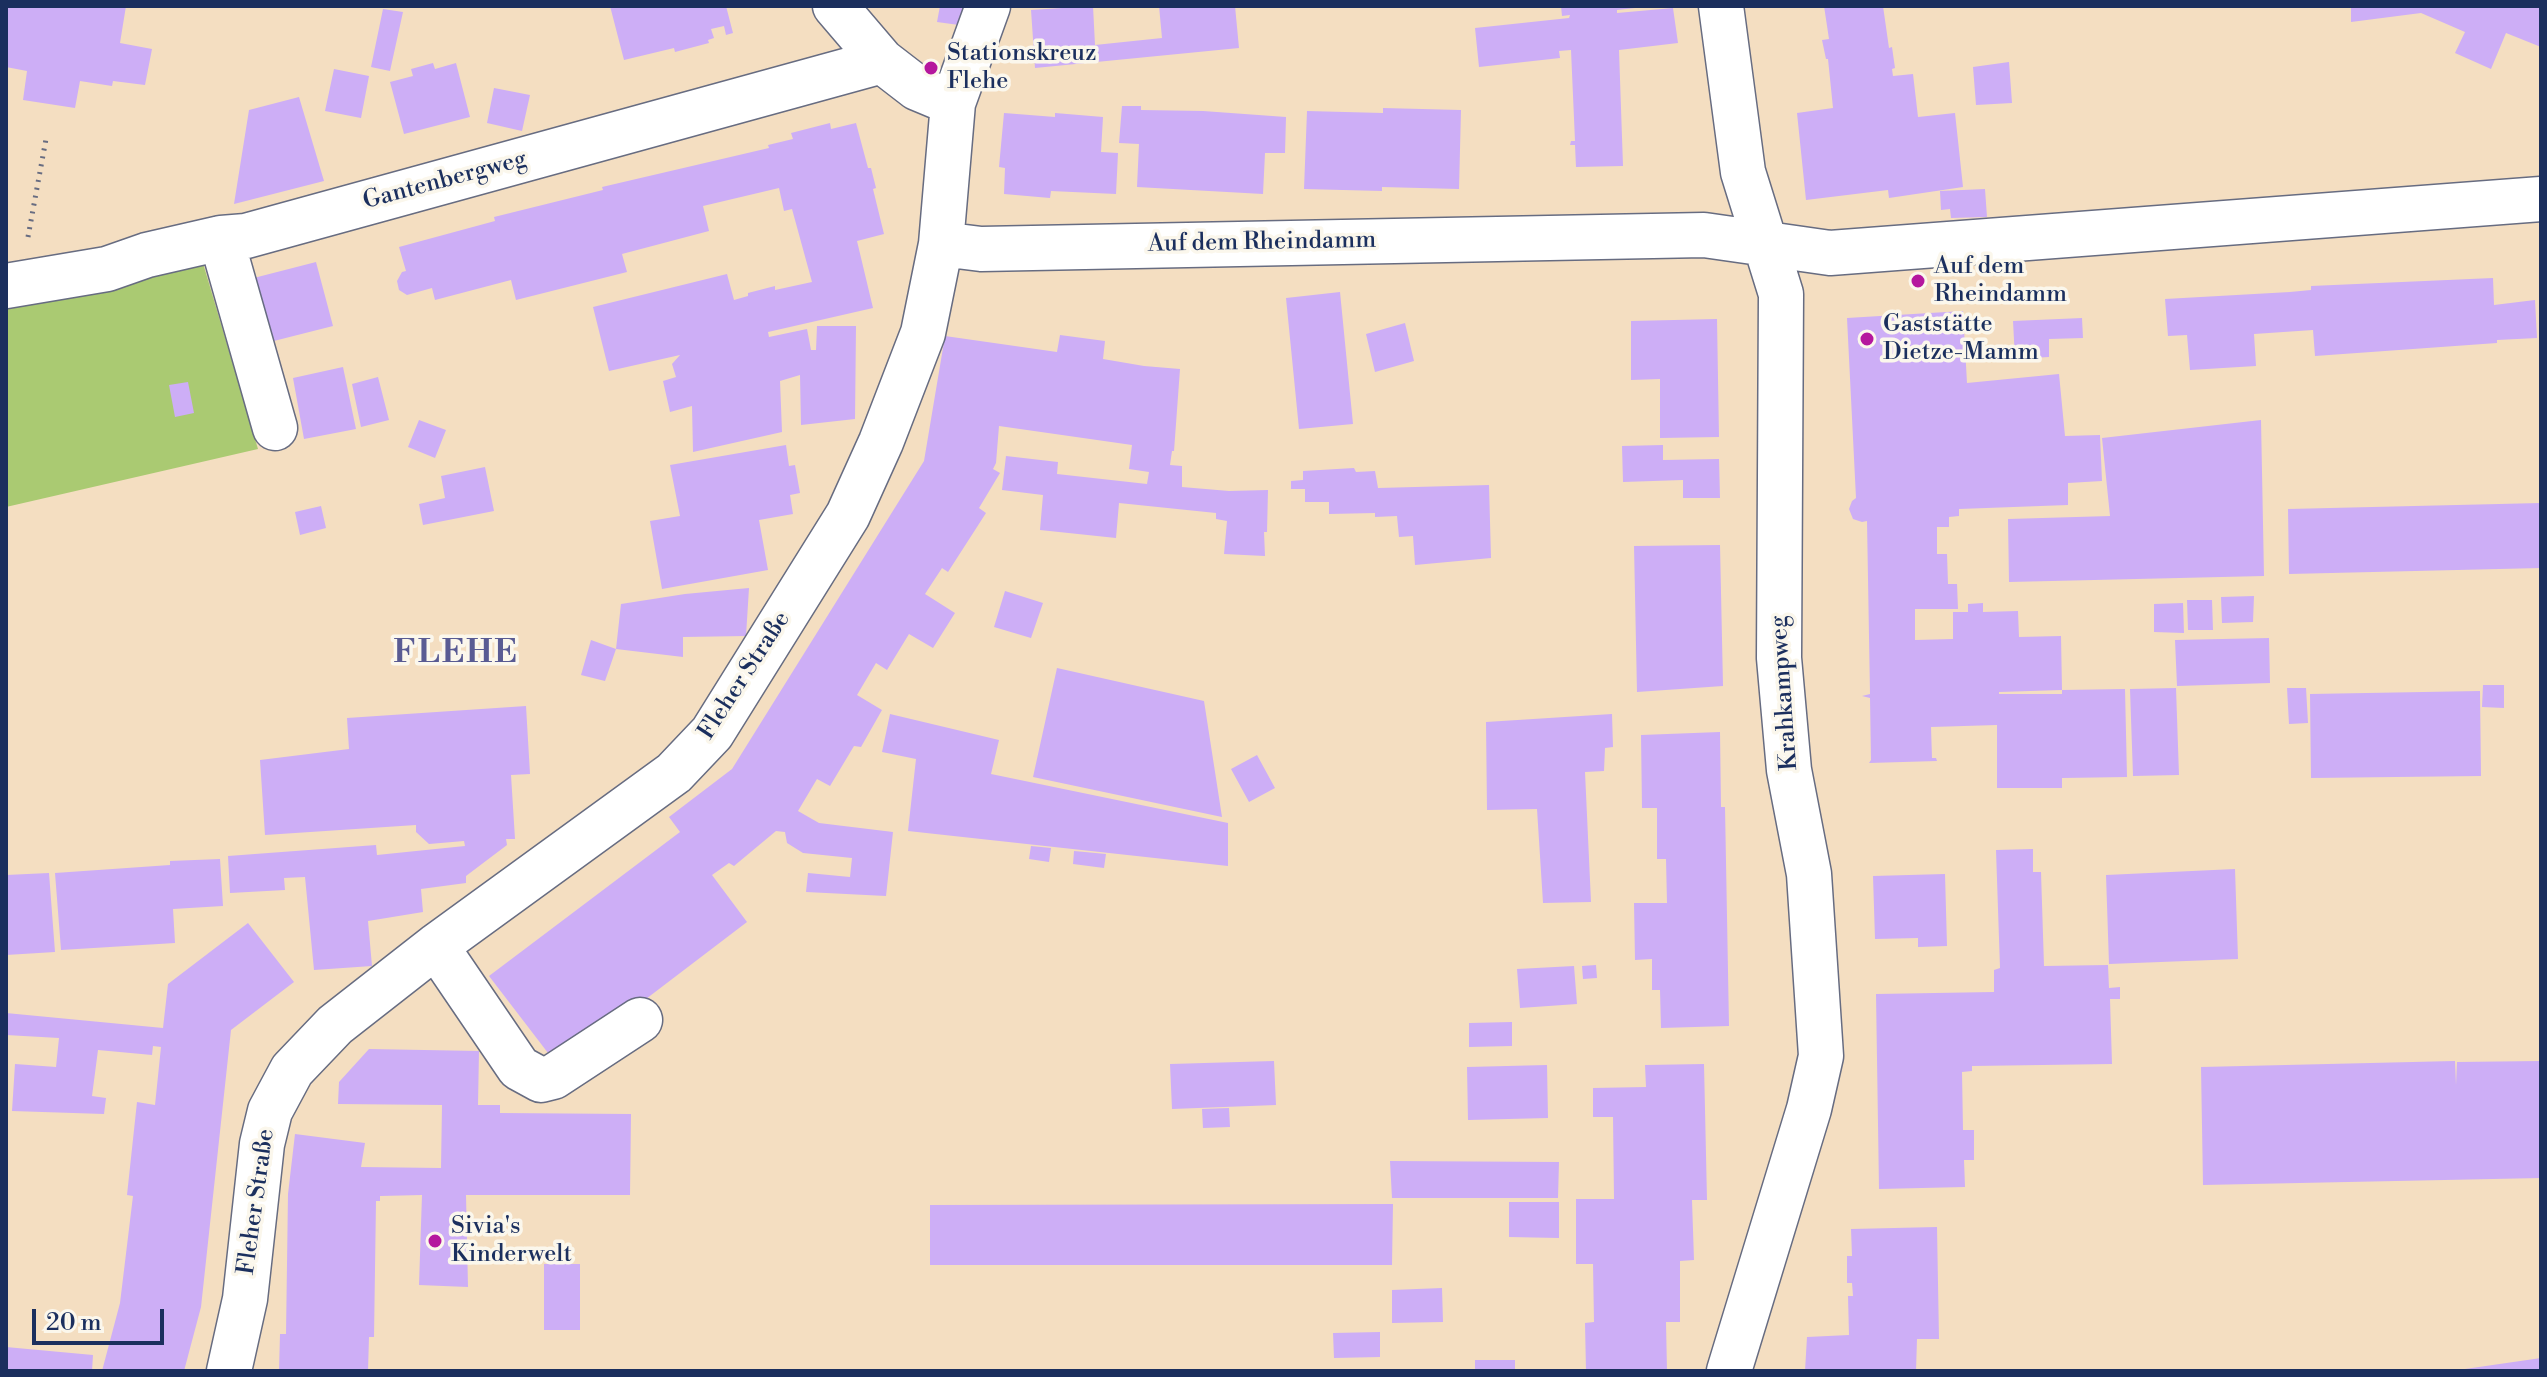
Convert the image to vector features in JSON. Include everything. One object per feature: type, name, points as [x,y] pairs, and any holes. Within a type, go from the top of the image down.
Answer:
[{"type":"street","points":[[835,6],[882,61],[917,88],[953,103]]},
{"type":"street","name":"Fleher Straße","points":[[229,1371],[245,1299],[262,1144],[270,1111],[292,1070],[335,1025],[436,946],[674,773],[712,733],[848,515],[881,442],[923,333],[941,244],[953,103],[988,6]]},
{"type":"street","name":"Krahkampweg","points":[[1721,6],[1743,172],[1781,294],[1779,658],[1789,770],[1809,874],[1821,1056],[1809,1109],[1729,1371]]},
{"type":"street","name":"Gantenbergweg","points":[[21,283],[107,269],[147,255],[221,238],[246,236],[882,61]]},
{"type":"street","name":"Auf dem Rheindamm","points":[[941,244],[981,249],[1704,235],[1830,253],[2541,199]]},
{"type":"street","points":[[221,238],[275,428]]},
{"type":"street","points":[[436,946],[519,1068],[541,1080],[553,1077],[640,1020]]},
{"type":"path","points":[[21,283],[46,139]]},
{"type":"green space","points":[[200,253],[258,449],[6,507],[6,292]]},
{"type":"building","points":[[6,6],[126,6],[120,43],[152,49],[145,85],[113,81],[112,86],[80,81],[75,108],[23,100],[27,71],[6,67]]},
{"type":"building","points":[[610,6],[726,6],[733,33],[726,35],[724,26],[711,29],[714,38],[708,40],[709,43],[624,60]]},
{"type":"building","points":[[940,6],[966,6],[959,25],[937,22]]},
{"type":"building","points":[[1093,6],[1095,45],[1162,38],[1159,6],[1235,6],[1239,48],[1035,68],[1031,10]]},
{"type":"building","points":[[1561,6],[1635,6],[1617,10],[1617,13],[1673,8],[1678,43],[1619,50],[1623,166],[1576,167],[1575,145],[1570,145],[1571,141],[1575,141],[1571,50],[1559,51],[1560,58],[1479,67],[1475,28],[1569,18],[1570,15],[1562,16]]},
{"type":"building","points":[[1824,6],[1883,6],[1895,68],[1892,69],[1893,76],[1913,74],[1918,117],[1955,113],[1963,187],[1889,198],[1888,190],[1806,200],[1797,113],[1833,108],[1828,59],[1822,40],[1829,39]]},
{"type":"building","points":[[2351,6],[2541,6],[2541,47],[2506,33],[2491,69],[2455,53],[2465,32],[2421,13],[2351,22]]},
{"type":"building","points":[[383,9],[403,12],[390,71],[371,67]]},
{"type":"building","points":[[2009,62],[2012,103],[1976,105],[1973,67]]},
{"type":"building","points":[[433,63],[435,69],[456,63],[470,117],[404,134],[390,82],[413,76],[411,69]]},
{"type":"building","points":[[334,69],[369,76],[361,118],[325,111]]},
{"type":"building","points":[[494,88],[530,95],[522,131],[487,123]]},
{"type":"building","points":[[299,97],[324,181],[234,204],[249,110]]},
{"type":"building","points":[[1122,106],[1141,106],[1141,110],[1286,117],[1285,153],[1265,153],[1263,194],[1137,187],[1139,144],[1119,143]]},
{"type":"building","points":[[1383,108],[1461,110],[1459,189],[1304,189],[1307,111],[1383,113]]},
{"type":"building","points":[[1004,113],[1103,117],[1101,152],[1118,153],[1116,194],[1051,191],[1050,198],[1004,194],[1005,168],[999,167]]},
{"type":"building","points":[[830,123],[831,129],[856,123],[876,188],[873,189],[884,234],[857,241],[873,308],[768,332],[769,337],[807,329],[811,350],[816,350],[817,326],[856,326],[855,419],[801,425],[800,375],[780,381],[782,432],[693,452],[692,406],[670,412],[663,381],[676,377],[672,364],[680,355],[609,371],[593,307],[727,274],[734,300],[775,286],[775,290],[812,282],[792,209],[784,211],[779,188],[703,206],[709,231],[622,254],[627,272],[516,300],[511,280],[435,300],[432,288],[407,295],[399,290],[397,281],[406,271],[399,247],[495,221],[494,217],[603,190],[602,187],[769,148],[768,145],[793,139],[791,133]]},
{"type":"building","points":[[1985,189],[1987,217],[1951,218],[1950,209],[1941,210],[1940,191]]},
{"type":"building","points":[[316,262],[333,326],[262,344],[246,280]]},
{"type":"building","points":[[2493,278],[2494,305],[2535,300],[2537,338],[2315,356],[2313,330],[2254,334],[2256,366],[2190,370],[2187,335],[2168,336],[2165,299],[2290,292],[2311,290],[2311,286]]},
{"type":"building","points":[[1340,292],[1353,424],[1299,429],[1286,298]]},
{"type":"building","points":[[1963,311],[1967,383],[2059,374],[2065,436],[2100,435],[2102,481],[2068,483],[2068,505],[1959,509],[1959,516],[1949,517],[1949,527],[1937,527],[1937,554],[1947,554],[1948,584],[1957,584],[1958,609],[1915,609],[1915,640],[1953,639],[1953,612],[1968,612],[1968,604],[1983,603],[1983,612],[2018,611],[2019,637],[2061,636],[2062,690],[2125,689],[2127,777],[2062,778],[2062,788],[1997,788],[1997,725],[1931,727],[1932,758],[1937,761],[1869,763],[1870,698],[1862,696],[1870,694],[1867,521],[1853,519],[1849,509],[1856,498],[1847,318]],"holes":[[[2062,690],[2062,694],[1999,694],[1999,692]]]},
{"type":"building","points":[[2082,318],[2083,338],[2049,339],[2049,357],[2015,359],[2013,321]]},
{"type":"building","points":[[1717,319],[1719,437],[1660,438],[1660,379],[1631,380],[1631,321]]},
{"type":"building","points":[[1405,323],[1414,361],[1375,372],[1366,334]]},
{"type":"building","points":[[1060,335],[1105,341],[1103,359],[1180,369],[1174,451],[1170,465],[1182,466],[1182,487],[1268,490],[1265,556],[1224,554],[1227,521],[1216,519],[1216,513],[1119,503],[1116,538],[1040,530],[1043,495],[1002,490],[1006,456],[1058,462],[1057,474],[1147,484],[1149,472],[1129,469],[1132,445],[999,426],[993,469],[1000,473],[979,508],[986,513],[948,572],[942,568],[925,594],[955,613],[933,648],[909,634],[887,670],[876,663],[857,695],[882,710],[861,747],[854,746],[830,786],[817,779],[798,811],[819,823],[893,832],[886,896],[806,892],[808,873],[850,877],[852,858],[803,853],[787,843],[785,832],[776,831],[734,866],[729,863],[712,875],[747,922],[558,1066],[489,976],[680,832],[669,817],[732,769],[924,461],[945,336],[1057,352]]},
{"type":"building","points":[[343,367],[356,429],[304,439],[293,378]]},
{"type":"building","points":[[378,377],[389,420],[361,427],[352,384]]},
{"type":"building","points":[[188,382],[194,413],[175,417],[169,385]]},
{"type":"building","points":[[419,420],[446,430],[435,458],[408,447]]},
{"type":"building","points":[[2261,420],[2264,576],[2009,582],[2008,519],[2110,516],[2102,438]]},
{"type":"building","points":[[786,445],[789,466],[795,465],[800,493],[790,495],[793,514],[759,520],[768,570],[662,589],[650,521],[680,516],[670,465]]},
{"type":"building","points":[[1663,445],[1663,460],[1719,459],[1720,498],[1683,498],[1683,480],[1623,482],[1622,446]]},
{"type":"building","points":[[485,467],[494,511],[423,525],[419,504],[445,498],[441,476]]},
{"type":"building","points":[[1354,468],[1356,472],[1375,471],[1378,488],[1489,485],[1491,558],[1415,565],[1413,536],[1399,537],[1397,516],[1329,514],[1329,502],[1305,502],[1305,489],[1291,489],[1291,481],[1303,480],[1303,471]]},
{"type":"building","points":[[2541,503],[2541,568],[2289,574],[2288,509]]},
{"type":"building","points":[[321,506],[326,528],[300,535],[295,512]]},
{"type":"building","points":[[1720,545],[1723,686],[1637,692],[1634,546]]},
{"type":"building","points":[[749,588],[746,636],[683,637],[683,657],[616,649],[621,604]]},
{"type":"building","points":[[1005,591],[1043,603],[1031,638],[994,627]]},
{"type":"building","points":[[2254,596],[2253,622],[2222,623],[2221,597]]},
{"type":"building","points":[[2187,600],[2212,600],[2213,630],[2188,630]]},
{"type":"building","points":[[2183,603],[2184,633],[2154,632],[2154,604]]},
{"type":"building","points":[[2269,638],[2270,683],[2177,686],[2175,640]]},
{"type":"building","points":[[591,640],[616,649],[605,681],[581,675]]},
{"type":"building","points":[[1057,668],[1204,701],[1222,817],[1033,777]]},
{"type":"building","points":[[2483,685],[2504,685],[2504,708],[2482,707]]},
{"type":"building","points":[[2176,688],[2179,775],[2133,776],[2130,689]]},
{"type":"building","points":[[2287,688],[2306,688],[2308,723],[2289,724]]},
{"type":"building","points":[[2480,691],[2481,776],[2311,778],[2310,694]]},
{"type":"building","points":[[526,706],[530,774],[511,775],[515,839],[506,839],[507,845],[466,876],[466,883],[421,889],[423,912],[368,921],[372,966],[314,970],[305,877],[284,878],[285,890],[230,893],[228,856],[376,845],[377,855],[465,846],[464,841],[429,844],[416,832],[416,825],[265,835],[260,760],[349,749],[347,718]]},
{"type":"building","points":[[890,714],[999,740],[991,774],[1228,823],[1228,866],[908,831],[916,759],[882,752]]},
{"type":"building","points":[[1612,714],[1613,747],[1605,748],[1604,771],[1585,772],[1591,902],[1543,903],[1537,809],[1487,810],[1486,722]]},
{"type":"building","points":[[1720,732],[1721,807],[1725,807],[1729,1026],[1661,1028],[1660,990],[1652,990],[1652,959],[1635,960],[1634,903],[1667,903],[1666,859],[1657,859],[1657,808],[1642,808],[1641,735]]},
{"type":"building","points":[[1257,755],[1275,788],[1249,802],[1231,769]]},
{"type":"building","points":[[1031,846],[1051,848],[1049,862],[1029,859]]},
{"type":"building","points":[[2033,849],[2033,872],[2041,872],[2044,966],[2108,965],[2109,988],[2120,987],[2120,999],[2110,999],[2112,1064],[1972,1066],[1972,1071],[1962,1072],[1963,1130],[1974,1130],[1974,1160],[1964,1160],[1965,1187],[1879,1189],[1876,994],[1994,992],[1994,970],[2000,968],[1996,850]]},
{"type":"building","points":[[1074,851],[1106,854],[1104,868],[1073,864]]},
{"type":"building","points":[[220,859],[223,906],[173,909],[175,943],[61,950],[55,873]]},
{"type":"building","points":[[2235,869],[2238,959],[2109,964],[2106,875]]},
{"type":"building","points":[[49,873],[55,952],[6,955],[6,875]]},
{"type":"building","points":[[1945,874],[1947,946],[1918,947],[1918,938],[1875,939],[1873,876]]},
{"type":"building","points":[[248,923],[294,982],[231,1030],[201,1307],[184,1371],[102,1371],[120,1303],[133,1196],[127,1195],[137,1102],[155,1105],[161,1047],[153,1046],[152,1055],[98,1050],[92,1096],[106,1098],[104,1114],[12,1111],[15,1064],[56,1067],[59,1038],[6,1035],[6,1013],[163,1028],[168,984]]},
{"type":"building","points":[[1596,965],[1597,978],[1583,979],[1582,966]]},
{"type":"building","points":[[1574,966],[1577,1004],[1520,1008],[1517,969]]},
{"type":"building","points":[[1512,1022],[1512,1046],[1469,1047],[1469,1023]]},
{"type":"building","points":[[369,1049],[479,1051],[478,1105],[500,1105],[500,1113],[631,1114],[630,1195],[466,1195],[468,1287],[419,1285],[422,1195],[380,1196],[380,1201],[376,1201],[374,1337],[369,1337],[368,1371],[279,1371],[280,1334],[286,1334],[288,1194],[295,1134],[365,1143],[361,1167],[441,1168],[442,1105],[338,1104],[339,1082]]},
{"type":"building","points":[[1274,1061],[1276,1105],[1172,1109],[1170,1064]]},
{"type":"building","points":[[2455,1061],[2456,1085],[2457,1062],[2541,1061],[2541,1178],[2203,1185],[2201,1067]]},
{"type":"building","points":[[1704,1064],[1707,1200],[1692,1200],[1694,1260],[1680,1261],[1680,1322],[1666,1322],[1667,1371],[1586,1371],[1585,1323],[1594,1322],[1593,1264],[1576,1264],[1576,1199],[1614,1199],[1613,1117],[1593,1117],[1593,1088],[1646,1087],[1645,1065]]},
{"type":"building","points":[[1547,1065],[1548,1118],[1468,1120],[1467,1067]]},
{"type":"building","points":[[1229,1108],[1230,1127],[1203,1128],[1202,1109]]},
{"type":"building","points":[[1390,1161],[1559,1162],[1558,1198],[1392,1198]]},
{"type":"building","points":[[1509,1202],[1559,1202],[1559,1238],[1509,1237]]},
{"type":"building","points":[[1393,1204],[1392,1265],[930,1265],[930,1205]]},
{"type":"building","points":[[1937,1227],[1939,1339],[1917,1339],[1916,1371],[1805,1371],[1807,1337],[1849,1335],[1848,1296],[1853,1296],[1852,1283],[1847,1283],[1847,1256],[1852,1256],[1851,1229]]},
{"type":"building","points":[[544,1264],[580,1264],[580,1330],[544,1330]]},
{"type":"building","points":[[1442,1288],[1443,1322],[1392,1323],[1392,1290]]},
{"type":"building","points":[[1380,1332],[1380,1357],[1334,1358],[1333,1333]]},
{"type":"building","points":[[6,1347],[93,1355],[92,1371],[6,1371]]},
{"type":"building","points":[[2541,1358],[2541,1371],[2465,1369]]},
{"type":"building","points":[[1475,1360],[1515,1360],[1515,1371],[1475,1371]]},
{"type":"place","name":"Stationskreuz Flehe","points":[[931,68]]},
{"type":"place","name":"Auf dem Rheindamm","points":[[1918,281]]},
{"type":"place","name":"Gaststätte Dietze-Mamm","points":[[1867,339]]},
{"type":"place","name":"Sivia's Kinderwelt","points":[[435,1241]]},
{"type":"district","name":"FLEHE","points":[[456,654]]}]
